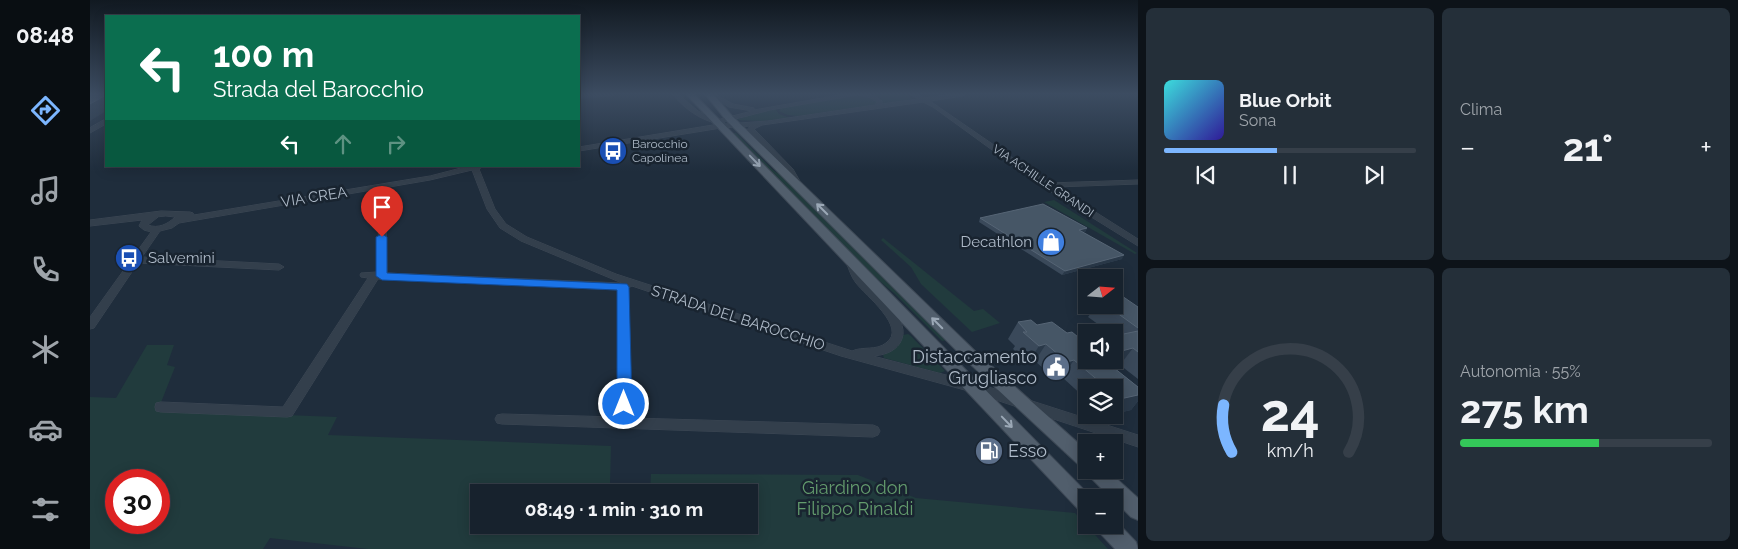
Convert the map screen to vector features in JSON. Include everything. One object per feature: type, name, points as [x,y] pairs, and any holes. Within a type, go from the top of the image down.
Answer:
[{"type":"main road","points":[[714,120],[1078,496]]},
{"type":"main road","points":[[731,120],[972,357],[1078,454]]},
{"type":"main road","points":[[1105,479],[1136,506]]},
{"type":"main road","points":[[1115,534],[1129,549]]},
{"type":"street","points":[[710,120],[718,124]]},
{"type":"street","points":[[580,149],[718,124],[729,120]]},
{"type":"street","points":[[580,145],[718,124],[729,120]]},
{"type":"street","points":[[736,120],[768,123]]},
{"type":"street","points":[[792,120],[768,123],[750,128],[750,130],[790,171],[799,186]]},
{"type":"street","name":"VIA ACHILLE GRANDI","points":[[955,120],[1046,185],[1138,243]]},
{"type":"street","points":[[90,131],[105,122]]},
{"type":"street","name":"VIA CREA","points":[[416,180],[461,167]]},
{"type":"street","name":"STRADA DEL BAROCCHIO","points":[[476,167],[492,209],[503,226],[537,245],[627,285],[845,353],[973,386],[1138,441]]},
{"type":"street","name":"VIA CREA","points":[[178,218],[416,180],[476,167]]},
{"type":"street","points":[[1046,185],[1138,182]]},
{"type":"street","points":[[90,226],[174,212],[178,218],[157,229],[90,325]]},
{"type":"street","points":[[90,226],[113,227],[144,223],[156,215]]},
{"type":"street","points":[[161,407],[286,412],[374,276],[382,218]]},
{"type":"street","points":[[144,223],[143,226],[147,229],[157,229]]},
{"type":"street","name":"STRADA DEL BAROCCHIO","points":[[845,353],[870,352],[888,348],[897,338],[898,329],[888,310],[858,278],[849,259]]},
{"type":"street","points":[[135,260],[279,267]]},
{"type":"street","name":"STRADA DEL BAROCCHIO","points":[[374,276],[627,285]]},
{"type":"street","points":[[624,423],[627,285]]},
{"type":"street","points":[[502,419],[873,431]]},
{"type":"green space","points":[[738,120],[775,120],[762,121]]},
{"type":"green space","points":[[733,133],[736,133],[773,170],[785,178],[948,340],[942,341],[895,294],[875,277]]},
{"type":"green space","points":[[1054,200],[1137,253],[1135,254],[1044,202]]},
{"type":"green space","points":[[883,238],[974,311],[983,309],[1000,323],[972,332],[921,284],[911,267],[881,240]]},
{"type":"green space","points":[[908,334],[945,371],[940,373],[884,358],[883,355],[897,347],[903,335]]},
{"type":"green space","name":"Giardino don Filippo Rinaldi","points":[[147,345],[174,345],[167,365],[175,367],[158,410],[337,417],[328,435],[611,446],[610,484],[470,484],[470,534],[758,534],[758,484],[650,484],[651,474],[858,475],[916,498],[1075,513],[1078,516],[1078,534],[1094,534],[1108,549],[368,549],[270,538],[263,549],[90,549],[90,397],[116,398]]},
{"type":"building","name":"Decathlon","points":[[1043,204],[1087,228],[1079,230],[1124,255],[1065,271],[980,218]]},
{"type":"building","points":[[1123,297],[1138,307],[1138,328],[1119,314],[1123,314]]},
{"type":"building","points":[[1031,320],[1037,325],[1052,322],[1067,333],[1072,332],[1078,337],[1078,363],[1074,360],[1067,362],[1046,344],[1039,346],[1023,332],[1027,332],[1018,322]]},
{"type":"building","points":[[1138,331],[1138,352],[1133,348],[1123,351],[1123,334]]},
{"type":"building","points":[[1085,369],[1115,369],[1138,387],[1138,395],[1123,398],[1123,379],[1096,379]]},
{"type":"place","name":"Barocchio Capolinea","points":[[613,151]]},
{"type":"place","name":"Decathlon","points":[[1051,242]]},
{"type":"place","name":"Salvemini","points":[[129,258]]},
{"type":"place","name":"Distaccamento Grugliasco","points":[[1056,367]]},
{"type":"place","name":"Esso","points":[[989,451]]},
{"type":"route","points":[[382,237],[382,276],[623,287],[624,404]]}]
